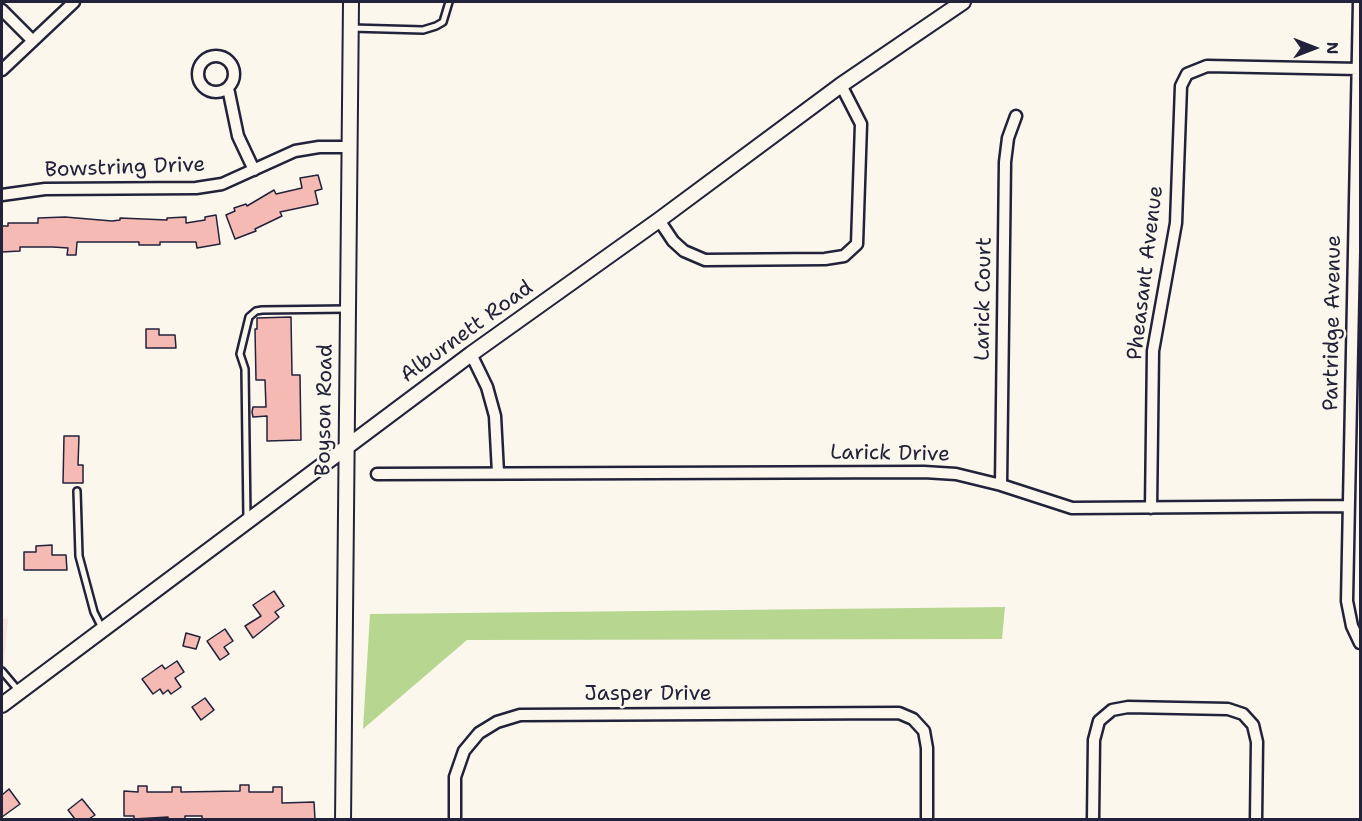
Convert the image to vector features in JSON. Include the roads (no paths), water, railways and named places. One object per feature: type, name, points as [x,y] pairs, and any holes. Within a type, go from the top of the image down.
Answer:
[{"type":"street","points":[[2,70],[74,2]]},
{"type":"street","name":"Boyson Road","points":[[343,819],[351,2]]},
{"type":"street","name":"Alburnett Road","points":[[2,705],[471,354],[659,220],[841,85],[963,2]]},
{"type":"street","name":"Partridge Avenue","points":[[1359,2],[1347,601],[1352,626],[1360,643]]},
{"type":"street","points":[[2,10],[32,40]]},
{"type":"street","name":"Pheasant Avenue","points":[[1151,508],[1153,351],[1176,223],[1181,86],[1187,74],[1207,66],[1359,69]]},
{"type":"street","points":[[659,220],[673,241],[684,251],[705,260],[825,259],[844,256],[857,244],[861,124],[841,85]]},
{"type":"street","points":[[228,88],[238,136],[254,170]]},
{"type":"street","name":"Larick Court","points":[[1001,485],[1005,162],[1008,138],[1016,116]]},
{"type":"street","name":"Bowstring Drive","points":[[2,195],[45,189],[196,189],[222,184],[295,151],[319,147],[350,147]]},
{"type":"street","points":[[471,354],[487,387],[495,416],[498,474]]},
{"type":"street","name":"Larick Drive","points":[[377,474],[924,472],[956,474],[1001,485],[1072,508],[1348,506]]},
{"type":"street","points":[[1092,819],[1094,740],[1100,721],[1112,710],[1128,707],[1228,708],[1243,714],[1253,726],[1257,742],[1256,819]]},
{"type":"street","name":"Jasper Drive","points":[[454,819],[455,777],[464,751],[479,734],[497,722],[520,715],[899,713],[913,719],[924,731],[927,748],[927,819]]},
{"type":"lane","points":[[351,28],[423,30],[443,22],[449,2]]},
{"type":"lane","points":[[247,521],[245,369],[240,354],[249,318],[255,311],[262,310],[348,309]]},
{"type":"lane","points":[[76,491],[79,556],[94,612],[102,629]]},
{"type":"lane","points":[[2,671],[19,692]]}]
